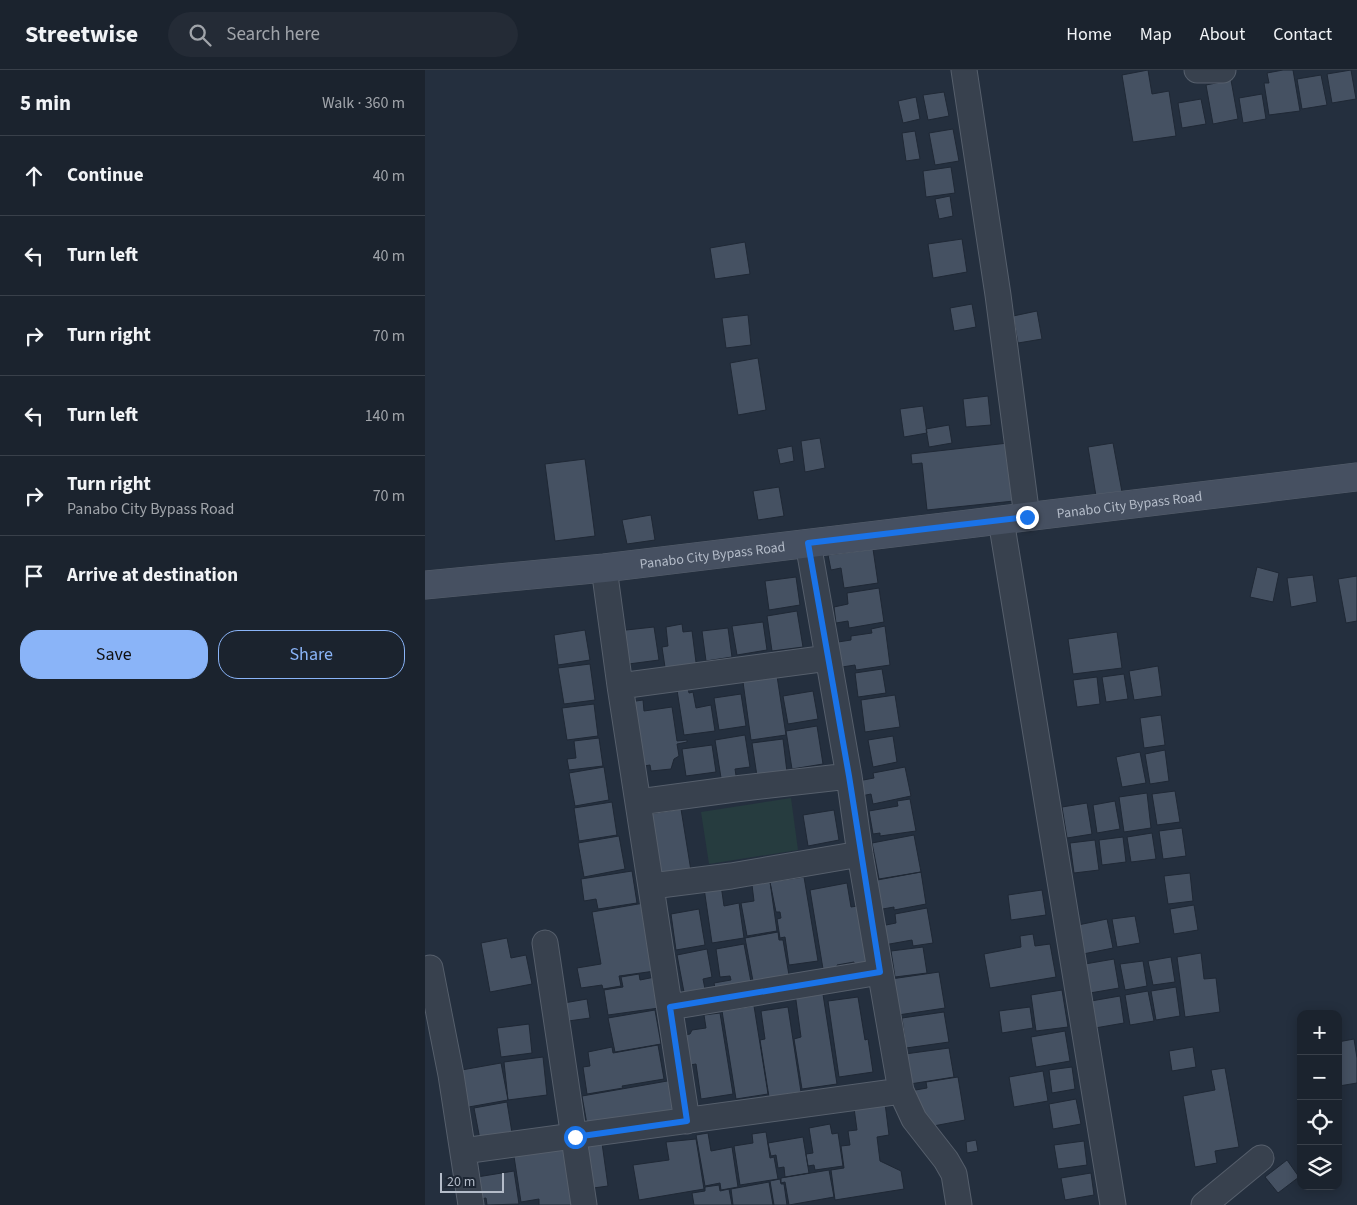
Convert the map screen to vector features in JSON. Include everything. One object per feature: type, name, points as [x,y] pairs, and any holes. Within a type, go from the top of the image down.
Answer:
[{"type":"main road","name":"Panabo City Bypass Road","points":[[425,585],[604,568],[1357,477]]},
{"type":"street","points":[[964,70],[998,295],[1014,518],[1113,1205]]},
{"type":"street","points":[[1197,70],[1223,70]]},
{"type":"street","points":[[808,543],[901,1091],[914,1119],[946,1160],[954,1174],[959,1205]]},
{"type":"street","points":[[604,568],[620,686],[687,1121]]},
{"type":"street","points":[[620,686],[828,658]]},
{"type":"street","points":[[639,802],[849,776]]},
{"type":"street","points":[[652,886],[731,876],[860,854]]},
{"type":"street","points":[[545,943],[585,1205]]},
{"type":"street","points":[[430,968],[451,1075],[471,1205]]},
{"type":"street","points":[[670,1007],[880,972]]},
{"type":"street","points":[[463,1151],[901,1091]]},
{"type":"street","points":[[1203,1205],[1261,1158]]},
{"type":"green space","points":[[791,798],[798,850],[709,864],[701,812]]},
{"type":"building","points":[[1148,70],[1152,94],[1169,91],[1176,136],[1133,142],[1122,75]]},
{"type":"building","points":[[1293,70],[1300,111],[1269,115],[1264,83],[1269,83],[1267,73]]},
{"type":"building","points":[[1351,70],[1356,99],[1332,103],[1327,74]]},
{"type":"building","points":[[1321,75],[1327,105],[1302,109],[1297,79]]},
{"type":"building","points":[[1231,80],[1238,119],[1213,124],[1206,85]]},
{"type":"building","points":[[944,92],[949,116],[928,120],[923,95]]},
{"type":"building","points":[[1262,94],[1266,119],[1243,123],[1239,98]]},
{"type":"building","points":[[916,97],[920,119],[903,123],[898,101]]},
{"type":"building","points":[[1201,99],[1206,124],[1182,128],[1178,103]]},
{"type":"building","points":[[953,129],[959,161],[935,165],[929,133]]},
{"type":"building","points":[[915,131],[920,159],[906,161],[902,133]]},
{"type":"building","points":[[951,167],[955,193],[926,197],[923,171]]},
{"type":"building","points":[[950,196],[953,216],[939,219],[935,199]]},
{"type":"building","points":[[962,239],[967,272],[933,278],[928,244]]},
{"type":"building","points":[[745,242],[750,274],[715,279],[710,248]]},
{"type":"building","points":[[972,304],[976,327],[954,331],[950,308]]},
{"type":"building","points":[[1037,311],[1042,339],[1018,343],[1013,316]]},
{"type":"building","points":[[748,315],[751,345],[726,348],[722,318]]},
{"type":"building","points":[[758,358],[766,410],[738,415],[730,363]]},
{"type":"building","points":[[988,396],[991,425],[966,427],[963,399]]},
{"type":"building","points":[[923,406],[927,433],[904,437],[900,409]]},
{"type":"building","points":[[949,425],[952,443],[929,447],[926,429]]},
{"type":"building","points":[[820,438],[825,468],[805,472],[801,441]]},
{"type":"building","points":[[1008,443],[1014,501],[927,510],[922,463],[912,464],[911,454]]},
{"type":"building","points":[[1113,443],[1122,492],[1096,496],[1088,447]]},
{"type":"building","points":[[792,446],[794,461],[780,464],[777,449]]},
{"type":"building","points":[[585,459],[595,536],[555,541],[545,464]]},
{"type":"building","points":[[779,487],[784,516],[758,520],[753,491]]},
{"type":"building","points":[[651,515],[655,540],[627,544],[622,520]]},
{"type":"building","points":[[873,549],[878,583],[844,588],[841,568],[831,570],[828,555]]},
{"type":"building","points":[[1257,567],[1279,573],[1273,602],[1250,597]]},
{"type":"building","points":[[1313,575],[1317,602],[1291,607],[1287,578]]},
{"type":"building","points":[[1357,576],[1357,621],[1346,623],[1338,579]]},
{"type":"building","points":[[796,577],[800,605],[769,610],[765,581]]},
{"type":"building","points":[[879,588],[884,622],[849,628],[848,621],[836,623],[834,607],[848,604],[847,593]]},
{"type":"building","points":[[797,611],[803,647],[772,651],[767,616]]},
{"type":"building","points":[[763,622],[767,650],[737,655],[732,626]]},
{"type":"building","points":[[682,624],[683,632],[692,631],[697,670],[666,674],[662,647],[668,646],[666,627]]},
{"type":"building","points":[[885,626],[890,665],[856,670],[855,665],[842,667],[838,642],[851,640],[851,636],[872,633],[871,629]]},
{"type":"building","points":[[654,627],[659,660],[621,665],[617,631]]},
{"type":"building","points":[[728,628],[732,657],[706,661],[702,631]]},
{"type":"building","points":[[585,630],[590,660],[558,665],[554,635]]},
{"type":"building","points":[[1117,632],[1122,668],[1073,674],[1068,639]]},
{"type":"building","points":[[590,664],[595,700],[564,704],[558,668]]},
{"type":"building","points":[[1158,666],[1162,696],[1134,700],[1129,671]]},
{"type":"building","points":[[882,669],[886,693],[858,697],[855,673]]},
{"type":"building","points":[[1124,674],[1128,699],[1106,702],[1102,677]]},
{"type":"building","points":[[777,676],[786,735],[751,740],[743,682]]},
{"type":"building","points":[[1097,677],[1100,704],[1077,707],[1073,680]]},
{"type":"building","points":[[688,688],[689,693],[693,692],[696,708],[711,705],[715,731],[684,735],[677,690]]},
{"type":"building","points":[[813,691],[818,719],[788,724],[783,696]]},
{"type":"building","points":[[741,694],[746,726],[719,730],[714,698]]},
{"type":"building","points":[[895,695],[900,727],[865,732],[861,700]]},
{"type":"building","points":[[643,700],[644,711],[672,707],[677,741],[687,740],[687,742],[677,744],[679,756],[674,759],[671,769],[651,771],[650,765],[638,767],[629,702]]},
{"type":"building","points":[[594,704],[598,736],[567,740],[562,708]]},
{"type":"building","points":[[1161,715],[1165,745],[1144,748],[1140,718]]},
{"type":"building","points":[[817,726],[823,764],[792,769],[786,731]]},
{"type":"building","points":[[745,735],[750,767],[735,769],[737,782],[722,784],[715,740]]},
{"type":"building","points":[[893,736],[897,762],[873,767],[868,740]]},
{"type":"building","points":[[599,738],[603,766],[569,770],[567,759],[576,758],[574,741]]},
{"type":"building","points":[[783,739],[787,772],[757,776],[752,743]]},
{"type":"building","points":[[712,745],[716,772],[686,776],[682,749]]},
{"type":"building","points":[[1165,750],[1169,781],[1150,784],[1145,754]]},
{"type":"building","points":[[1140,752],[1146,783],[1122,787],[1116,757]]},
{"type":"building","points":[[604,767],[609,800],[575,806],[569,773]]},
{"type":"building","points":[[905,767],[911,796],[873,804],[871,794],[861,796],[858,781],[874,778],[873,773]]},
{"type":"building","points":[[1175,791],[1180,822],[1157,825],[1152,794]]},
{"type":"building","points":[[1147,793],[1151,828],[1124,832],[1119,797]]},
{"type":"building","points":[[910,799],[916,831],[880,836],[880,833],[873,834],[869,811],[898,806],[897,801]]},
{"type":"building","points":[[1115,801],[1120,829],[1097,833],[1093,805]]},
{"type":"building","points":[[612,802],[617,835],[579,841],[574,808]]},
{"type":"building","points":[[1087,803],[1092,834],[1067,838],[1062,807]]},
{"type":"building","points":[[681,809],[692,877],[660,882],[649,814]]},
{"type":"building","points":[[834,810],[839,840],[808,846],[803,815]]},
{"type":"building","points":[[1182,828],[1186,856],[1163,859],[1159,831]]},
{"type":"building","points":[[1152,833],[1156,859],[1131,862],[1127,837]]},
{"type":"building","points":[[914,835],[921,872],[879,879],[872,843]]},
{"type":"building","points":[[619,836],[625,869],[584,877],[578,843]]},
{"type":"building","points":[[1123,837],[1126,862],[1102,865],[1099,840]]},
{"type":"building","points":[[1095,840],[1099,870],[1074,873],[1070,843]]},
{"type":"building","points":[[632,871],[637,903],[598,909],[596,899],[584,901],[581,879]]},
{"type":"building","points":[[921,872],[926,904],[894,910],[894,907],[877,910],[872,881]]},
{"type":"building","points":[[1190,873],[1193,901],[1168,904],[1164,876]]},
{"type":"building","points":[[804,877],[818,961],[789,965],[785,937],[780,938],[777,919],[781,918],[780,912],[776,912],[770,882]]},
{"type":"building","points":[[770,882],[777,931],[747,936],[741,903],[754,901],[752,885]]},
{"type":"building","points":[[847,883],[851,907],[864,905],[874,965],[855,968],[854,962],[837,965],[838,973],[824,975],[810,890]]},
{"type":"building","points":[[721,885],[724,906],[739,903],[744,938],[712,943],[704,888]]},
{"type":"building","points":[[1042,890],[1046,915],[1011,920],[1008,895]]},
{"type":"building","points":[[644,903],[655,971],[619,976],[621,986],[603,989],[602,985],[581,988],[577,968],[601,964],[592,912]]},
{"type":"building","points":[[1194,905],[1198,930],[1174,934],[1170,909]]},
{"type":"building","points":[[927,908],[933,943],[913,946],[912,940],[884,945],[881,926],[896,923],[895,914]]},
{"type":"building","points":[[699,909],[705,945],[676,950],[671,914]]},
{"type":"building","points":[[1135,916],[1140,943],[1117,947],[1112,919]]},
{"type":"building","points":[[1107,919],[1113,948],[1083,954],[1078,925]]},
{"type":"building","points":[[778,932],[779,940],[783,940],[789,975],[753,981],[745,938]]},
{"type":"building","points":[[1033,934],[1035,946],[1050,944],[1056,977],[990,988],[984,954],[1021,947],[1020,936]]},
{"type":"building","points":[[507,938],[511,958],[526,955],[532,984],[490,992],[481,943]]},
{"type":"building","points":[[744,944],[751,982],[716,993],[714,983],[731,980],[730,976],[720,977],[716,949]]},
{"type":"building","points":[[923,947],[927,973],[895,977],[891,951]]},
{"type":"building","points":[[707,949],[712,977],[703,979],[705,989],[684,992],[677,955]]},
{"type":"building","points":[[1201,953],[1204,979],[1216,978],[1220,1012],[1185,1017],[1177,957]]},
{"type":"building","points":[[1171,957],[1175,982],[1153,985],[1148,961]]},
{"type":"building","points":[[1114,959],[1119,988],[1090,993],[1085,964]]},
{"type":"building","points":[[1143,961],[1147,986],[1125,990],[1120,964]]},
{"type":"building","points":[[939,972],[945,1008],[898,1015],[891,979]]},
{"type":"building","points":[[639,974],[640,980],[655,977],[659,1008],[608,1015],[604,990],[623,987],[621,977]]},
{"type":"building","points":[[1176,987],[1180,1016],[1156,1020],[1151,991]]},
{"type":"building","points":[[822,988],[837,1084],[802,1089],[794,1039],[801,1037],[795,993]]},
{"type":"building","points":[[1062,990],[1068,1027],[1036,1031],[1031,995]]},
{"type":"building","points":[[1148,991],[1154,1021],[1130,1025],[1125,995]]},
{"type":"building","points":[[1120,996],[1124,1023],[1095,1028],[1091,1001]]},
{"type":"building","points":[[858,997],[865,1040],[868,1039],[873,1072],[839,1077],[828,1001]]},
{"type":"building","points":[[587,999],[590,1018],[561,1022],[558,1004]]},
{"type":"building","points":[[754,1006],[768,1094],[736,1099],[722,1011]]},
{"type":"building","points":[[788,1007],[801,1092],[769,1097],[760,1040],[765,1039],[761,1011]]},
{"type":"building","points":[[1030,1007],[1033,1028],[1002,1033],[999,1011]]},
{"type":"building","points":[[655,1010],[661,1044],[615,1052],[608,1018]]},
{"type":"building","points":[[944,1012],[949,1042],[906,1048],[902,1018]]},
{"type":"building","points":[[720,1013],[733,1094],[701,1099],[696,1064],[684,1066],[679,1036],[690,1034],[692,1030],[706,1028],[704,1015]]},
{"type":"building","points":[[529,1024],[532,1053],[501,1057],[497,1028]]},
{"type":"building","points":[[1065,1031],[1070,1061],[1036,1067],[1031,1037]]},
{"type":"building","points":[[1354,1039],[1357,1058],[1357,1083],[1342,1086],[1342,1041]]},
{"type":"building","points":[[658,1045],[664,1079],[587,1094],[583,1067],[590,1066],[588,1052],[612,1047],[613,1053]]},
{"type":"building","points":[[1193,1047],[1196,1067],[1172,1071],[1169,1051]]},
{"type":"building","points":[[949,1048],[954,1077],[910,1084],[905,1054]]},
{"type":"building","points":[[543,1057],[547,1095],[508,1100],[504,1062]]},
{"type":"building","points":[[501,1063],[508,1100],[463,1108],[456,1071]]},
{"type":"building","points":[[1072,1067],[1075,1089],[1052,1093],[1049,1070]]},
{"type":"building","points":[[1225,1068],[1239,1147],[1215,1151],[1217,1163],[1195,1167],[1183,1096],[1215,1090],[1211,1070]]},
{"type":"building","points":[[1043,1071],[1048,1101],[1014,1107],[1009,1077]]},
{"type":"building","points":[[958,1077],[965,1120],[928,1127],[910,1091],[927,1088],[926,1082]]},
{"type":"building","points":[[673,1080],[679,1118],[588,1130],[582,1096]]},
{"type":"building","points":[[1076,1099],[1081,1124],[1053,1129],[1049,1104]]},
{"type":"building","points":[[507,1102],[513,1139],[481,1145],[474,1108]]},
{"type":"building","points":[[885,1103],[889,1135],[877,1137],[880,1161],[901,1171],[904,1189],[835,1200],[831,1170],[844,1168],[841,1146],[850,1145],[848,1131],[857,1130],[854,1108]]},
{"type":"building","points":[[830,1124],[832,1134],[838,1133],[843,1166],[815,1170],[814,1165],[808,1166],[806,1154],[813,1153],[809,1128]]},
{"type":"building","points":[[766,1132],[770,1158],[774,1157],[778,1179],[740,1185],[734,1146],[753,1143],[752,1134]]},
{"type":"building","points":[[708,1133],[711,1151],[732,1147],[738,1187],[721,1190],[720,1183],[705,1186],[696,1135]]},
{"type":"building","points":[[803,1137],[809,1173],[785,1177],[784,1167],[778,1168],[776,1155],[771,1156],[768,1143]]},
{"type":"building","points":[[696,1139],[704,1189],[639,1200],[633,1165],[669,1160],[666,1142]]},
{"type":"building","points":[[976,1140],[978,1151],[967,1153],[966,1142]]},
{"type":"building","points":[[1084,1141],[1087,1165],[1058,1169],[1054,1145]]},
{"type":"building","points":[[564,1142],[573,1205],[539,1205],[539,1199],[521,1202],[513,1150]]},
{"type":"building","points":[[602,1143],[608,1186],[586,1189],[580,1146]]},
{"type":"building","points":[[1287,1160],[1297,1174],[1297,1179],[1278,1193],[1265,1177]]},
{"type":"building","points":[[829,1170],[834,1197],[789,1205],[785,1182],[781,1183],[781,1178]]},
{"type":"building","points":[[514,1171],[519,1204],[487,1205],[486,1198],[480,1199],[477,1177]]},
{"type":"building","points":[[1091,1173],[1094,1195],[1065,1200],[1061,1178]]},
{"type":"building","points":[[780,1179],[781,1184],[784,1184],[787,1205],[774,1205],[770,1181]]},
{"type":"building","points":[[769,1182],[773,1205],[733,1205],[731,1189]]},
{"type":"building","points":[[719,1185],[720,1191],[729,1189],[732,1205],[694,1205],[692,1193],[705,1191],[705,1187]]},
{"type":"route","points":[[575,1137],[687,1121],[670,1007],[880,972],[849,776],[808,543],[1027,517]]}]
